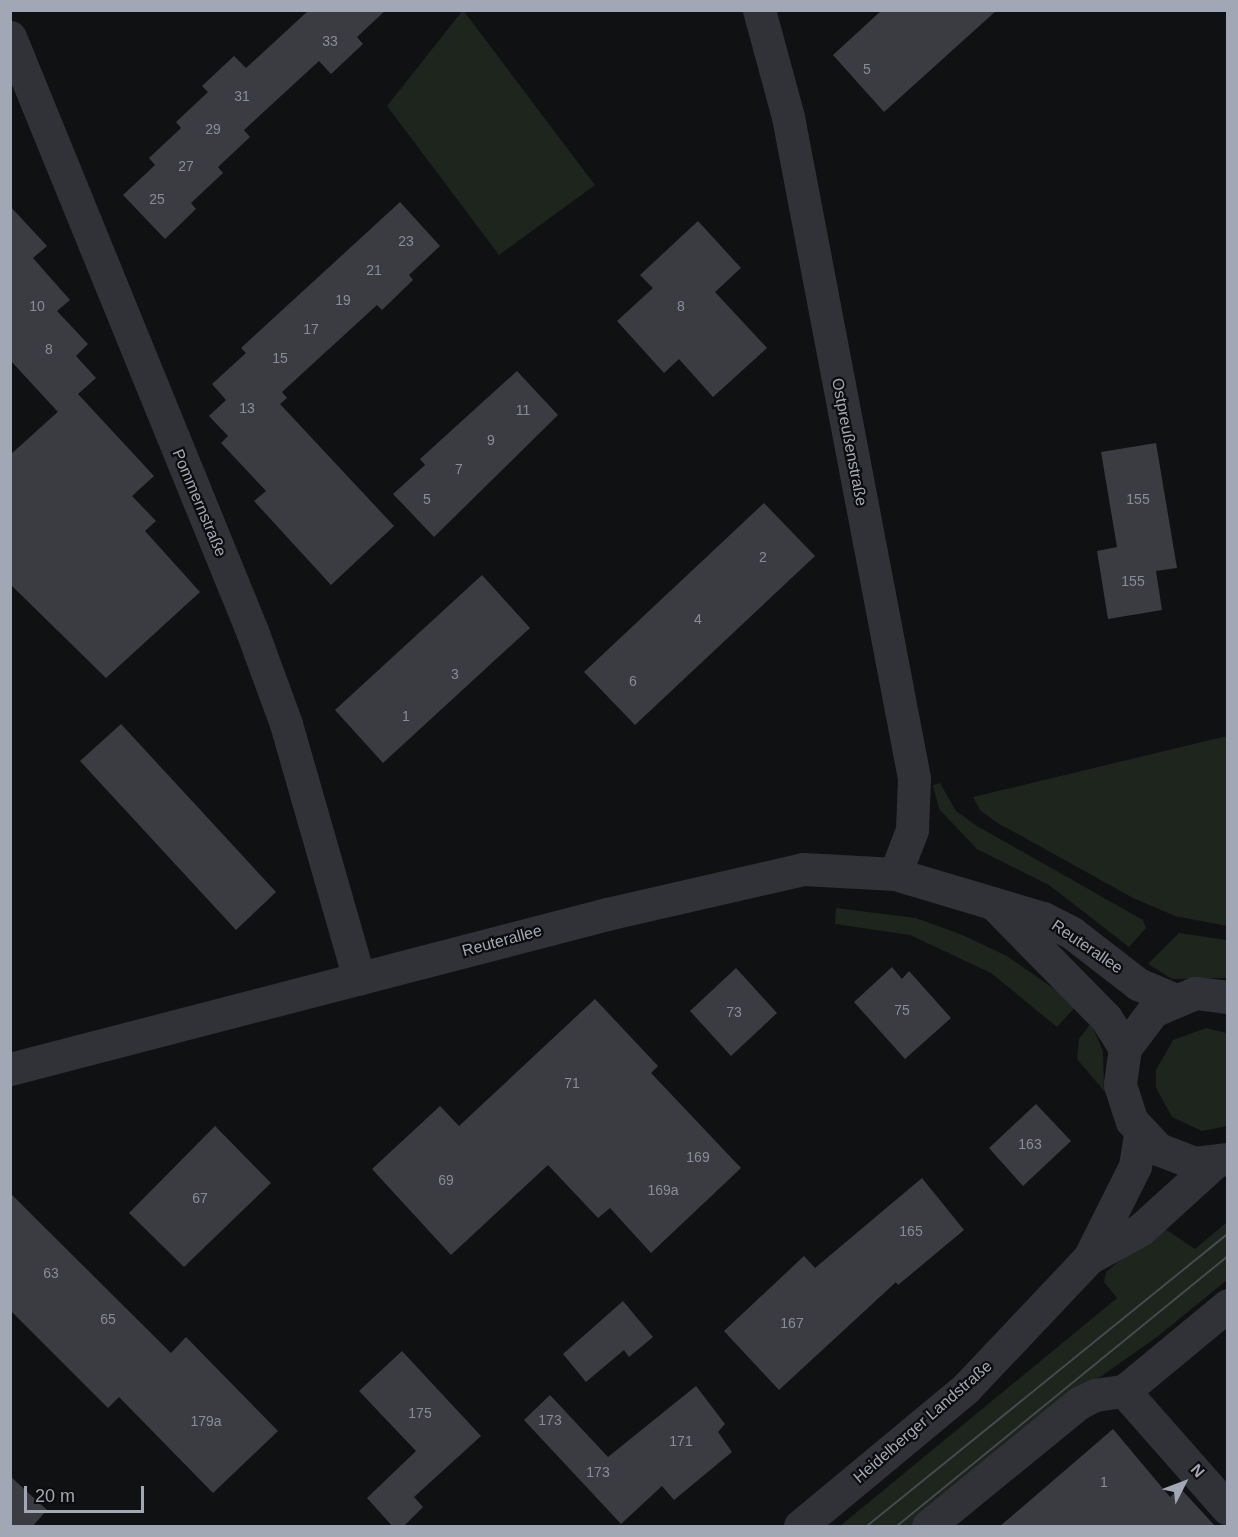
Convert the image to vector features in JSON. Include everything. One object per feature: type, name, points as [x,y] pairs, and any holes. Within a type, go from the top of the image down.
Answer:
[{"type":"street","name":"Ostpreußenstraße","points":[[759,10],[788,117],[914,778],[912,830],[896,874]]},
{"type":"street","name":"Pommernstraße","points":[[10,37],[252,631],[285,724],[359,979]]},
{"type":"street","name":"Reuterallee","points":[[10,1069],[779,873],[827,869],[896,874],[933,882],[996,906],[1043,918],[1072,933],[1138,984],[1173,999]]},
{"type":"street","name":"Reuterallee","points":[[996,906],[1106,1018],[1125,1048]]},
{"type":"street","points":[[1221,1161],[1176,1158],[1140,1134],[1122,1095],[1125,1048],[1136,1028],[1173,999],[1195,993],[1227,997]]},
{"type":"street","name":"Heidelberger Landstraße","points":[[800,1527],[966,1388],[1089,1258],[1135,1166],[1140,1134]]},
{"type":"street","name":"Heidelberger Landstraße","points":[[1089,1258],[1140,1230],[1221,1161]]},
{"type":"street","points":[[928,1527],[1079,1403],[1095,1395],[1124,1391],[1227,1305]]},
{"type":"street","points":[[1124,1391],[1227,1509]]},
{"type":"shaded area","points":[[463,10],[595,185],[499,255],[387,106]]},
{"type":"shaded area","points":[[1227,736],[1227,926],[1175,916],[1133,898],[996,822],[980,810],[973,797]]},
{"type":"shaded area","points":[[940,783],[956,811],[977,826],[1143,920],[1146,928],[1129,947],[1049,885],[977,849],[939,809],[933,785]]},
{"type":"shaded area","points":[[836,908],[916,918],[960,934],[1007,956],[1077,1005],[1057,1027],[991,973],[910,935],[835,924]]},
{"type":"shaded area","points":[[1179,933],[1227,940],[1227,978],[1172,979],[1148,964]]},
{"type":"shaded area","points":[[1091,1023],[1103,1051],[1104,1091],[1077,1059],[1079,1039]]},
{"type":"shaded area","points":[[1206,1028],[1227,1033],[1228,1126],[1202,1131],[1172,1117],[1156,1088],[1156,1070],[1173,1040]]},
{"type":"shaded area","points":[[1227,1222],[1227,1280],[1157,1337],[1083,1389],[913,1526],[840,1526],[1117,1298],[1104,1282],[1106,1272],[1161,1226],[1195,1249]]},
{"type":"building","points":[[309,10],[386,10],[357,37],[363,44],[331,74],[319,61],[244,130],[250,137],[218,167],[223,173],[191,203],[196,209],[165,239],[123,195],[155,165],[149,158],[181,128],[176,122],[208,92],[202,86],[234,56],[246,68]]},
{"type":"building","points":[[882,10],[997,10],[884,112],[833,55]]},
{"type":"building","points":[[400,202],[440,246],[409,275],[413,280],[382,310],[377,305],[282,392],[287,398],[280,404],[394,526],[331,585],[254,501],[266,491],[221,443],[228,436],[209,416],[226,400],[212,384],[246,353],[241,348]]},
{"type":"building","points":[[10,206],[47,246],[33,258],[70,300],[57,311],[88,344],[76,356],[96,378],[78,394],[154,476],[132,496],[156,521],[145,531],[200,592],[106,678],[10,584],[10,455],[58,412],[10,360]]},
{"type":"building","points":[[698,221],[741,268],[715,292],[767,348],[713,397],[679,359],[664,373],[617,321],[653,288],[640,275]]},
{"type":"building","points":[[517,371],[558,415],[434,537],[393,494],[425,465],[420,459]]},
{"type":"building","points":[[1156,443],[1177,568],[1156,571],[1162,610],[1108,619],[1097,551],[1117,547],[1101,452]]},
{"type":"building","points":[[764,503],[815,556],[635,725],[584,672]]},
{"type":"building","points":[[482,575],[530,628],[383,763],[335,710]]},
{"type":"building","points":[[121,724],[276,892],[236,930],[80,761]]},
{"type":"building","points":[[892,967],[902,979],[909,971],[951,1018],[905,1059],[854,1002]]},
{"type":"building","points":[[736,968],[777,1013],[731,1056],[690,1011]]},
{"type":"building","points":[[595,999],[658,1066],[651,1073],[741,1168],[651,1253],[610,1208],[598,1218],[548,1165],[451,1255],[372,1169],[440,1106],[459,1126]]},
{"type":"building","points":[[1036,1104],[1071,1141],[1023,1186],[989,1148]]},
{"type":"building","points":[[215,1126],[271,1183],[184,1267],[129,1213]]},
{"type":"building","points":[[922,1178],[964,1230],[898,1285],[896,1282],[779,1390],[724,1331],[804,1256],[815,1268]]},
{"type":"building","points":[[10,1193],[171,1353],[186,1337],[278,1431],[213,1493],[119,1397],[108,1408],[10,1310]]},
{"type":"building","points":[[623,1301],[653,1337],[629,1357],[624,1350],[586,1382],[563,1354]]},
{"type":"building","points":[[402,1351],[481,1436],[414,1497],[423,1507],[403,1527],[393,1527],[367,1498],[416,1451],[359,1391]]},
{"type":"building","points":[[696,1386],[725,1424],[718,1432],[732,1452],[674,1500],[662,1486],[621,1524],[524,1420],[550,1395],[608,1457]]},
{"type":"building","points":[[1113,1429],[1170,1497],[1180,1488],[1216,1527],[999,1527]]},
{"type":"building","points":[[10,1476],[47,1510],[32,1527],[10,1527]]},
{"type":"tram line","points":[[867,1526],[1228,1234]]},
{"type":"tram line","points":[[897,1526],[1228,1256]]}]
